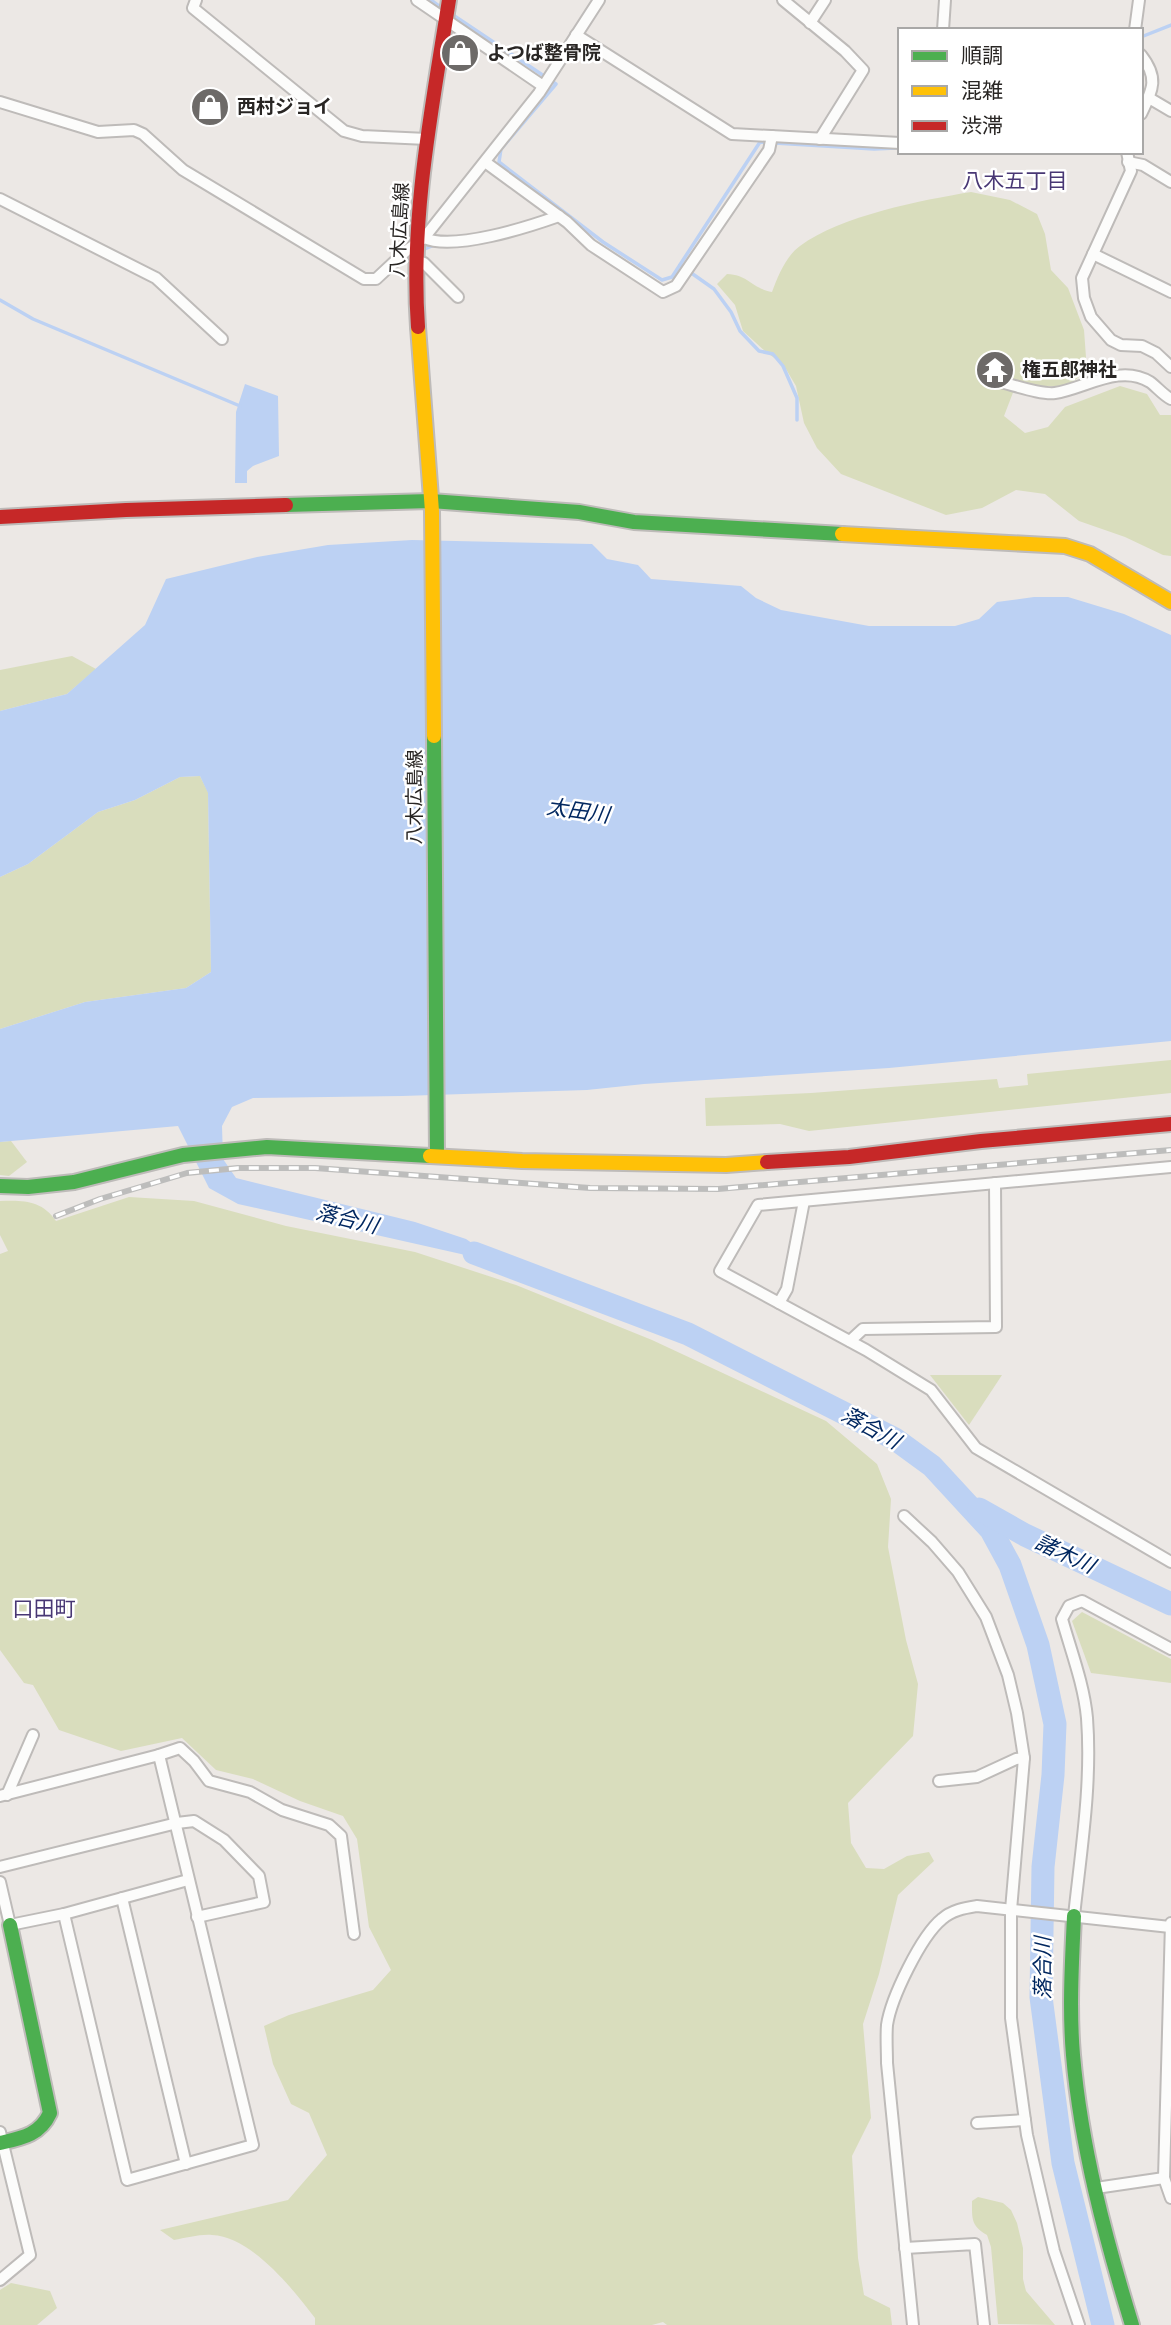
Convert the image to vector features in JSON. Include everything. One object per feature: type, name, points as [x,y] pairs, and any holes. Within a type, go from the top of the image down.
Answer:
[{"type":"street","points":[[196,0],[193,8],[344,131],[362,136],[427,139]]},
{"type":"street","points":[[417,0],[544,86]]},
{"type":"street","name":"八木広島線","points":[[437,1156],[432,523],[416,315],[415,260],[420,241],[427,139],[449,0]]},
{"type":"street","points":[[0,102],[98,132],[134,130],[143,134],[183,170],[364,279],[376,279],[420,241],[485,162],[544,86],[599,0]]},
{"type":"street","points":[[783,0],[845,51],[863,70],[820,139]]},
{"type":"street","points":[[810,23],[825,0]]},
{"type":"street","points":[[943,28],[946,0]]},
{"type":"street","points":[[1135,28],[1139,0]]},
{"type":"street","points":[[576,35],[732,134],[898,143]]},
{"type":"street","points":[[1143,57],[1149,64],[1154,82],[1143,110]]},
{"type":"street","points":[[1149,99],[1171,111]]},
{"type":"street","points":[[485,162],[559,216],[591,245],[663,292],[676,286],[769,150],[772,136]]},
{"type":"street","points":[[1128,157],[1171,182]]},
{"type":"street","points":[[1128,157],[1130,172],[1082,278],[1084,298],[1091,317],[1111,340],[1121,345],[1142,346],[1171,367]]},
{"type":"street","points":[[0,199],[156,278],[222,339]]},
{"type":"street","points":[[420,241],[436,243],[488,236],[527,228],[559,216]]},
{"type":"street","points":[[1093,254],[1171,292]]},
{"type":"street","points":[[415,260],[424,263],[458,298]]},
{"type":"street","points":[[996,381],[1053,394],[1089,382],[1121,376],[1136,377],[1149,381],[1171,399]]},
{"type":"street","points":[[0,517],[140,509],[431,501],[579,512],[646,523],[1065,546],[1090,554],[1171,602]]},
{"type":"street","points":[[0,1186],[28,1187],[74,1182],[183,1155],[267,1147],[522,1161],[726,1165],[849,1157],[981,1141],[1171,1124]]},
{"type":"street","points":[[1171,1167],[758,1205],[720,1271],[931,1390],[976,1448],[1171,1562]]},
{"type":"street","points":[[850,1342],[863,1329],[996,1327],[995,1183]]},
{"type":"street","points":[[779,1303],[787,1289],[804,1201]]},
{"type":"street","points":[[904,1516],[932,1542],[958,1572],[986,1617],[1008,1675],[1017,1713],[1024,1758],[1014,1910],[1011,2018],[1025,2119],[1054,2251],[1079,2325]]},
{"type":"street","points":[[1132,2325],[1107,2242],[1073,2056],[1068,1915],[1089,1783],[1086,1715],[1073,1654],[1062,1619],[1069,1606],[1082,1601],[1171,1650]]},
{"type":"street","points":[[4,1796],[33,1735]]},
{"type":"street","points":[[4,1796],[180,1748],[209,1781],[250,1792],[282,1810],[329,1825],[341,1836],[354,1934]]},
{"type":"street","points":[[64,1914],[127,2180],[253,2146],[159,1755]]},
{"type":"street","points":[[939,1781],[977,1777],[1024,1758]]},
{"type":"street","points":[[0,1867],[194,1821],[224,1840],[259,1876],[264,1902],[197,1917]]},
{"type":"street","points":[[10,1925],[64,1914],[188,1880]]},
{"type":"street","points":[[0,1882],[50,2113],[46,2126],[37,2133],[1,2139],[30,2255],[0,2280]]},
{"type":"street","points":[[122,1898],[186,2164]]},
{"type":"street","points":[[913,2325],[887,2063],[887,2028],[892,2001],[907,1971],[932,1929],[942,1918],[957,1910],[977,1906],[1171,1925],[1164,2178],[1171,2198]]},
{"type":"street","points":[[977,2123],[1025,2119]]},
{"type":"street","points":[[1096,2188],[1164,2178]]},
{"type":"street","points":[[905,2248],[975,2244],[984,2325]]},
{"type":"green space","points":[[971,192],[1010,200],[1037,214],[1045,234],[1051,270],[1068,288],[1084,330],[1087,371],[1067,386],[1014,390],[1004,416],[1025,433],[1048,427],[1065,407],[1120,386],[1147,394],[1160,415],[1171,415],[1171,556],[1079,521],[1045,494],[1016,490],[982,508],[946,515],[841,474],[817,448],[804,423],[796,386],[783,364],[743,331],[735,305],[717,284],[727,274],[734,275],[772,292],[791,255],[817,235],[882,211]]},
{"type":"green space","points":[[72,656],[96,669],[67,694],[0,711],[0,670]]},
{"type":"green space","points":[[200,776],[208,792],[211,972],[186,988],[85,1002],[0,1029],[0,877],[28,864],[98,812],[135,800],[180,777]]},
{"type":"green space","points":[[1171,1060],[1171,1093],[809,1131],[780,1124],[706,1126],[705,1098],[997,1079],[999,1088],[1028,1085],[1027,1074]]},
{"type":"green space","points":[[11,1141],[27,1162],[9,1176],[0,1175],[0,1142]]},
{"type":"green space","points":[[129,1197],[194,1201],[286,1226],[415,1252],[516,1285],[652,1340],[826,1421],[877,1464],[891,1499],[888,1547],[906,1640],[918,1684],[913,1736],[848,1803],[851,1843],[866,1868],[884,1869],[907,1856],[929,1852],[934,1861],[898,1895],[879,1974],[863,2024],[871,2118],[852,2156],[858,2258],[864,2295],[890,2308],[892,2325],[667,2325],[663,2322],[652,2325],[315,2325],[315,2318],[283,2279],[242,2245],[212,2235],[174,2240],[160,2230],[288,2200],[327,2155],[309,2113],[291,2104],[273,2064],[264,2026],[289,2015],[373,1990],[391,1970],[369,1927],[357,1839],[343,1816],[300,1801],[253,1779],[216,1770],[182,1738],[121,1751],[59,1730],[33,1685],[24,1683],[0,1650],[0,1254],[8,1251],[0,1235],[0,1201],[24,1201],[38,1205],[56,1221]]},
{"type":"green space","points":[[930,1375],[1002,1375],[969,1425]]},
{"type":"green space","points":[[1082,1612],[1171,1659],[1171,1683],[1091,1673],[1072,1621]]},
{"type":"green space","points":[[978,2197],[1003,2203],[1011,2210],[1023,2248],[1023,2279],[1026,2291],[1055,2325],[998,2324],[991,2247],[987,2235],[975,2225],[973,2217],[972,2201]]},
{"type":"green space","points":[[11,2283],[50,2291],[57,2308],[37,2325],[0,2325],[0,2290]]},
{"type":"water","points":[[245,384],[278,396],[279,456],[247,471],[247,483],[235,483],[236,412]]},
{"type":"water","name":"太田川","points":[[412,540],[592,544],[607,559],[638,565],[651,579],[741,586],[756,598],[781,610],[869,626],[955,626],[979,619],[997,602],[1034,597],[1068,597],[1124,614],[1171,635],[1171,1041],[889,1068],[587,1090],[253,1098],[232,1107],[222,1126],[223,1159],[236,1178],[415,1222],[466,1239],[501,1263],[238,1204],[209,1188],[178,1126],[0,1142],[0,1029],[85,1002],[186,988],[211,972],[208,793],[200,776],[180,777],[135,800],[98,812],[28,864],[0,877],[0,711],[67,694],[145,625],[166,579],[257,557],[328,545]]},
{"type":"waterway","points":[[431,0],[443,9]]},
{"type":"waterway","points":[[450,13],[556,84],[501,149],[499,162],[603,242],[662,280],[672,277],[760,142],[896,148]]},
{"type":"waterway","points":[[1143,36],[1171,25]]},
{"type":"waterway","points":[[418,252],[434,245]]},
{"type":"waterway","points":[[680,265],[714,289],[731,312],[740,331],[759,351],[773,354],[783,366],[797,398],[797,420]]},
{"type":"waterway","points":[[0,300],[33,319],[240,406]]},
{"type":"waterway","name":"落合川","points":[[474,1253],[688,1334],[895,1439],[932,1466],[991,1530],[1010,1565],[1038,1645],[1055,1724],[1053,1775],[1043,1867],[1041,1997],[1063,2163],[1103,2325]]},
{"type":"waterway","name":"諸木川","points":[[979,1509],[1025,1535],[1171,1604]]},
{"type":"railway","points":[[56,1216],[100,1199],[187,1173],[238,1168],[315,1168],[590,1188],[718,1189],[1171,1150]]},
{"type":"traffic: fast","points":[[286,505],[431,501],[579,512],[634,522],[842,534]]},
{"type":"traffic: fast","points":[[434,736],[437,1156]]},
{"type":"traffic: fast","points":[[0,1186],[28,1187],[74,1182],[183,1155],[267,1147],[430,1156]]},
{"type":"traffic: fast","points":[[1074,1916],[1071,2020],[1077,2089],[1095,2192],[1132,2325]]},
{"type":"traffic: fast","points":[[0,2143],[36,2131],[50,2113],[10,1925]]},
{"type":"traffic: slow","points":[[418,327],[432,511],[434,736]]},
{"type":"traffic: slow","points":[[842,534],[1065,546],[1090,554],[1171,602]]},
{"type":"traffic: slow","points":[[430,1156],[522,1161],[726,1165],[767,1162]]},
{"type":"traffic: jam","points":[[418,327],[416,286],[420,204],[449,0]]},
{"type":"traffic: jam","points":[[0,517],[286,505]]},
{"type":"traffic: jam","points":[[767,1162],[849,1157],[981,1141],[1171,1124]]},
{"type":"place","name":"よつば整骨院","points":[[460,53]]},
{"type":"place","name":"西村ジョイ","points":[[210,107]]},
{"type":"place","name":"権五郎神社","points":[[995,370]]},
{"type":"district","name":"八木五丁目","points":[[1015,181]]},
{"type":"district","name":"口田町","points":[[44,1609]]}]
